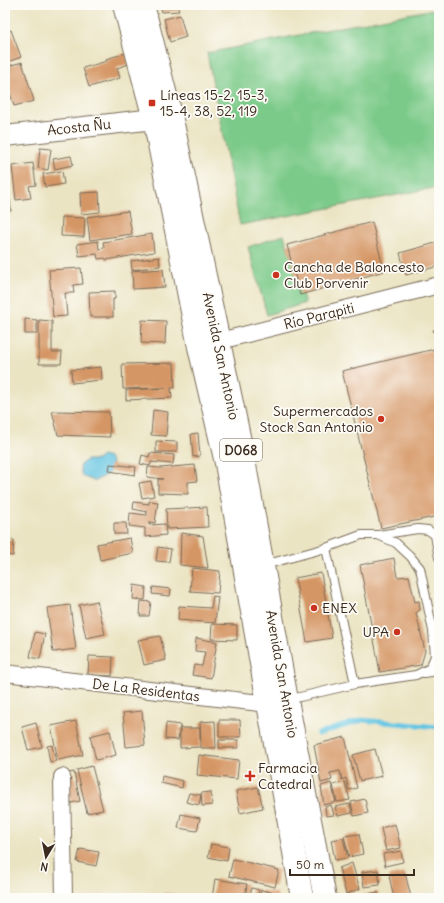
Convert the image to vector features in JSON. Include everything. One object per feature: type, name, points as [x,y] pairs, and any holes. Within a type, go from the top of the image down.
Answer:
[{"type":"main road","name":"Avenida San Antonio","points":[[124,5],[162,117]]},
{"type":"main road","name":"Avenida San Antonio","points":[[143,5],[162,117],[209,344],[226,464],[277,702],[325,898]]},
{"type":"main road","name":"Avenida San Antonio","points":[[209,344],[250,492],[263,565],[277,702],[302,898]]},
{"type":"street","name":"Acosta Ñu","points":[[5,136],[162,117]]},
{"type":"street","name":"Río Parapiti","points":[[209,344],[439,285]]},
{"type":"street","name":"De La Residentas","points":[[5,673],[277,702]]},
{"type":"street","points":[[62,777],[64,898]]},
{"type":"lane","points":[[263,565],[326,548],[362,535],[418,529],[428,530],[435,534],[439,558]]},
{"type":"lane","points":[[378,534],[396,543],[420,568],[433,631],[435,656],[430,668],[416,675]]},
{"type":"lane","points":[[326,548],[355,684]]},
{"type":"lane","points":[[277,702],[355,684],[439,671]]},
{"type":"green space","points":[[439,8],[439,187],[240,225],[207,53]]},
{"type":"green space","name":"Cancha de Baloncesto Club Porvenir","points":[[284,235],[305,303],[267,315],[248,247]]},
{"type":"water","points":[[102,456],[110,458],[112,462],[111,469],[108,472],[94,481],[82,476],[80,468],[81,464],[87,460],[97,460]]},
{"type":"building","points":[[160,5],[177,5],[179,11],[162,12]]},
{"type":"building","points":[[180,15],[186,37],[170,42],[164,19]]},
{"type":"building","points":[[11,30],[21,57],[5,63],[5,32]]},
{"type":"building","points":[[126,53],[129,64],[117,68],[120,78],[89,87],[83,68],[107,61],[106,59]]},
{"type":"building","points":[[22,62],[34,101],[14,106],[5,76],[5,67]]},
{"type":"building","points":[[40,148],[51,149],[48,170],[38,168]]},
{"type":"building","points":[[71,156],[73,165],[55,169],[53,159]]},
{"type":"building","points":[[33,163],[36,185],[29,186],[31,198],[16,200],[12,166]]},
{"type":"building","points":[[62,171],[64,184],[45,187],[43,174]]},
{"type":"building","points":[[99,192],[100,212],[81,214],[80,193]]},
{"type":"building","points":[[10,200],[11,211],[5,212],[5,201]]},
{"type":"building","points":[[128,211],[132,234],[90,240],[87,217]]},
{"type":"building","points":[[62,217],[85,218],[84,237],[61,236]]},
{"type":"building","points":[[372,222],[384,271],[300,295],[287,245]]},
{"type":"building","points":[[152,234],[154,252],[106,260],[105,258],[98,259],[97,254],[79,256],[77,244],[98,241],[99,249],[104,248],[103,242]]},
{"type":"building","points":[[439,242],[439,266],[406,275],[400,253]]},
{"type":"building","points":[[159,257],[160,266],[132,270],[131,261]]},
{"type":"building","points":[[81,268],[83,284],[73,285],[74,293],[65,293],[67,316],[53,317],[49,270]]},
{"type":"building","points":[[163,269],[165,287],[133,289],[132,271]]},
{"type":"building","points":[[115,291],[115,299],[113,299],[113,317],[90,317],[89,292]]},
{"type":"building","points":[[25,319],[37,320],[37,334],[25,334]]},
{"type":"building","points":[[39,320],[52,321],[52,352],[62,352],[61,364],[39,364]]},
{"type":"building","points":[[142,320],[166,321],[165,344],[141,343]]},
{"type":"building","points":[[433,330],[439,330],[439,344]]},
{"type":"building","points":[[439,348],[439,516],[381,528],[342,371]]},
{"type":"building","points":[[174,363],[175,388],[171,388],[172,398],[126,400],[126,390],[166,388],[123,389],[122,364]]},
{"type":"building","points":[[101,367],[102,380],[72,383],[71,370]]},
{"type":"building","points":[[153,410],[168,412],[166,436],[151,435]]},
{"type":"building","points":[[52,411],[109,412],[110,437],[58,435]]},
{"type":"building","points":[[198,433],[200,456],[193,457],[191,434]]},
{"type":"building","points":[[156,441],[177,442],[177,452],[156,452]]},
{"type":"building","points":[[150,453],[174,455],[173,464],[151,462],[150,466],[140,464],[142,455],[149,457]]},
{"type":"building","points":[[110,464],[136,467],[135,475],[109,471]]},
{"type":"building","points":[[195,465],[197,481],[188,482],[188,494],[158,493],[158,479],[163,479],[147,477],[148,467],[160,468]]},
{"type":"building","points":[[151,481],[154,496],[142,498],[139,483]]},
{"type":"building","points":[[149,501],[158,502],[155,523],[149,522],[149,525],[165,524],[166,535],[145,537],[145,528],[129,526],[130,513],[147,515],[147,512],[133,509],[134,502],[149,504]]},
{"type":"building","points":[[207,507],[208,527],[167,529],[166,509]]},
{"type":"building","points":[[114,523],[126,523],[127,534],[114,534]]},
{"type":"building","points":[[181,533],[203,536],[208,568],[180,565]]},
{"type":"building","points":[[130,538],[133,553],[100,560],[97,544]]},
{"type":"building","points":[[5,539],[14,540],[13,556],[5,555]]},
{"type":"building","points":[[158,547],[171,549],[169,562],[156,561]]},
{"type":"building","name":"UPA","points":[[394,558],[397,577],[409,576],[415,602],[419,601],[420,610],[416,613],[425,651],[421,665],[380,672],[360,565]]},
{"type":"building","points":[[192,568],[220,571],[218,593],[190,591]]},
{"type":"building","name":"ENEX","points":[[321,573],[332,638],[307,642],[295,578]]},
{"type":"building","points":[[134,585],[146,587],[145,600],[133,599]]},
{"type":"building","points":[[153,587],[171,589],[170,596],[152,594]]},
{"type":"building","points":[[213,596],[218,597],[215,623],[178,620],[179,606],[211,608]]},
{"type":"building","points":[[97,601],[105,634],[86,638],[79,605]]},
{"type":"building","points":[[141,601],[151,602],[149,616],[140,616]]},
{"type":"building","points":[[70,605],[76,649],[53,652],[47,608]]},
{"type":"building","points":[[212,624],[237,625],[237,640],[211,639]]},
{"type":"building","points":[[35,632],[45,634],[40,659],[30,657]]},
{"type":"building","points":[[160,636],[166,660],[144,665],[138,640]]},
{"type":"building","points":[[196,638],[217,642],[211,678],[192,675],[194,665],[202,666],[205,652],[195,651]]},
{"type":"building","points":[[89,656],[113,657],[112,676],[88,675]]},
{"type":"building","points":[[142,711],[145,745],[126,747],[123,713]]},
{"type":"building","points":[[219,720],[240,720],[241,737],[219,737]]},
{"type":"building","points":[[76,721],[83,755],[58,760],[51,726]]},
{"type":"building","points":[[215,721],[216,748],[201,748],[200,722]]},
{"type":"building","points":[[36,723],[42,747],[28,750],[22,727]]},
{"type":"building","points":[[166,723],[180,725],[178,740],[165,739]]},
{"type":"building","points":[[180,728],[200,728],[200,747],[180,748]]},
{"type":"building","points":[[110,731],[116,755],[96,760],[90,736]]},
{"type":"building","points":[[345,737],[357,788],[349,790],[346,778],[342,780],[340,771],[330,773],[332,780],[321,783],[314,745]]},
{"type":"building","points":[[219,740],[238,740],[238,748],[219,748]]},
{"type":"building","points":[[52,745],[56,761],[50,762],[47,746]]},
{"type":"building","points":[[375,749],[382,776],[360,781],[353,755]]},
{"type":"building","points":[[199,755],[239,760],[237,779],[197,775]]},
{"type":"building","points":[[92,766],[103,810],[87,813],[77,770]]},
{"type":"building","points":[[74,772],[80,801],[71,803],[65,774]]},
{"type":"building","points":[[162,776],[183,781],[182,788],[161,783]]},
{"type":"building","points":[[345,782],[350,800],[337,802],[333,785]]},
{"type":"building","points":[[331,783],[336,802],[324,805],[321,786]]},
{"type":"building","points":[[258,787],[263,808],[240,813],[236,791]]},
{"type":"building","points":[[211,792],[212,805],[202,806],[201,793]]},
{"type":"building","points":[[189,793],[201,795],[199,805],[186,802]]},
{"type":"building","points":[[365,799],[368,813],[354,816],[351,802]]},
{"type":"building","points":[[350,804],[352,813],[338,816],[335,807]]},
{"type":"building","points":[[331,805],[334,815],[326,816],[325,807]]},
{"type":"building","points":[[181,814],[200,818],[197,831],[178,828]]},
{"type":"building","points":[[395,824],[401,848],[386,851],[381,828]]},
{"type":"building","points":[[359,834],[363,854],[349,857],[344,836]]},
{"type":"building","points":[[343,838],[348,858],[335,860],[331,840]]},
{"type":"building","points":[[211,844],[229,847],[227,861],[208,857]]},
{"type":"building","points":[[80,849],[99,852],[96,866],[77,862]]},
{"type":"building","points":[[401,851],[403,862],[385,866],[383,854]]},
{"type":"building","points":[[233,859],[279,870],[275,887],[229,876]]},
{"type":"building","points":[[352,863],[360,889],[346,894],[339,868]]},
{"type":"building","points":[[378,870],[380,885],[364,887],[362,872]]},
{"type":"building","points":[[405,873],[411,897],[394,898],[389,876]]},
{"type":"building","points":[[215,879],[247,884],[245,898],[212,898]]},
{"type":"building","points":[[252,888],[259,890],[257,898],[249,898]]},
{"type":"building","points":[[261,890],[277,893],[278,898],[260,898]]},
{"type":"building","points":[[378,892],[379,898],[354,898],[354,897]]},
{"type":"building","points":[[164,893],[176,894],[176,898],[163,898]]},
{"type":"waterway","points":[[318,734],[362,720],[439,727]]},
{"type":"place","name":"Líneas 15-2, 15-3, 15-4, 38, 52, 119","points":[[152,103]]},
{"type":"place","name":"Cancha de Baloncesto Club Porvenir","points":[[276,275]]},
{"type":"place","name":"Supermercados Stock San Antonio","points":[[381,419]]},
{"type":"place","name":"ENEX","points":[[314,608]]},
{"type":"place","name":"UPA","points":[[397,632]]},
{"type":"place","name":"Farmacia Catedral","points":[[250,776]]}]
